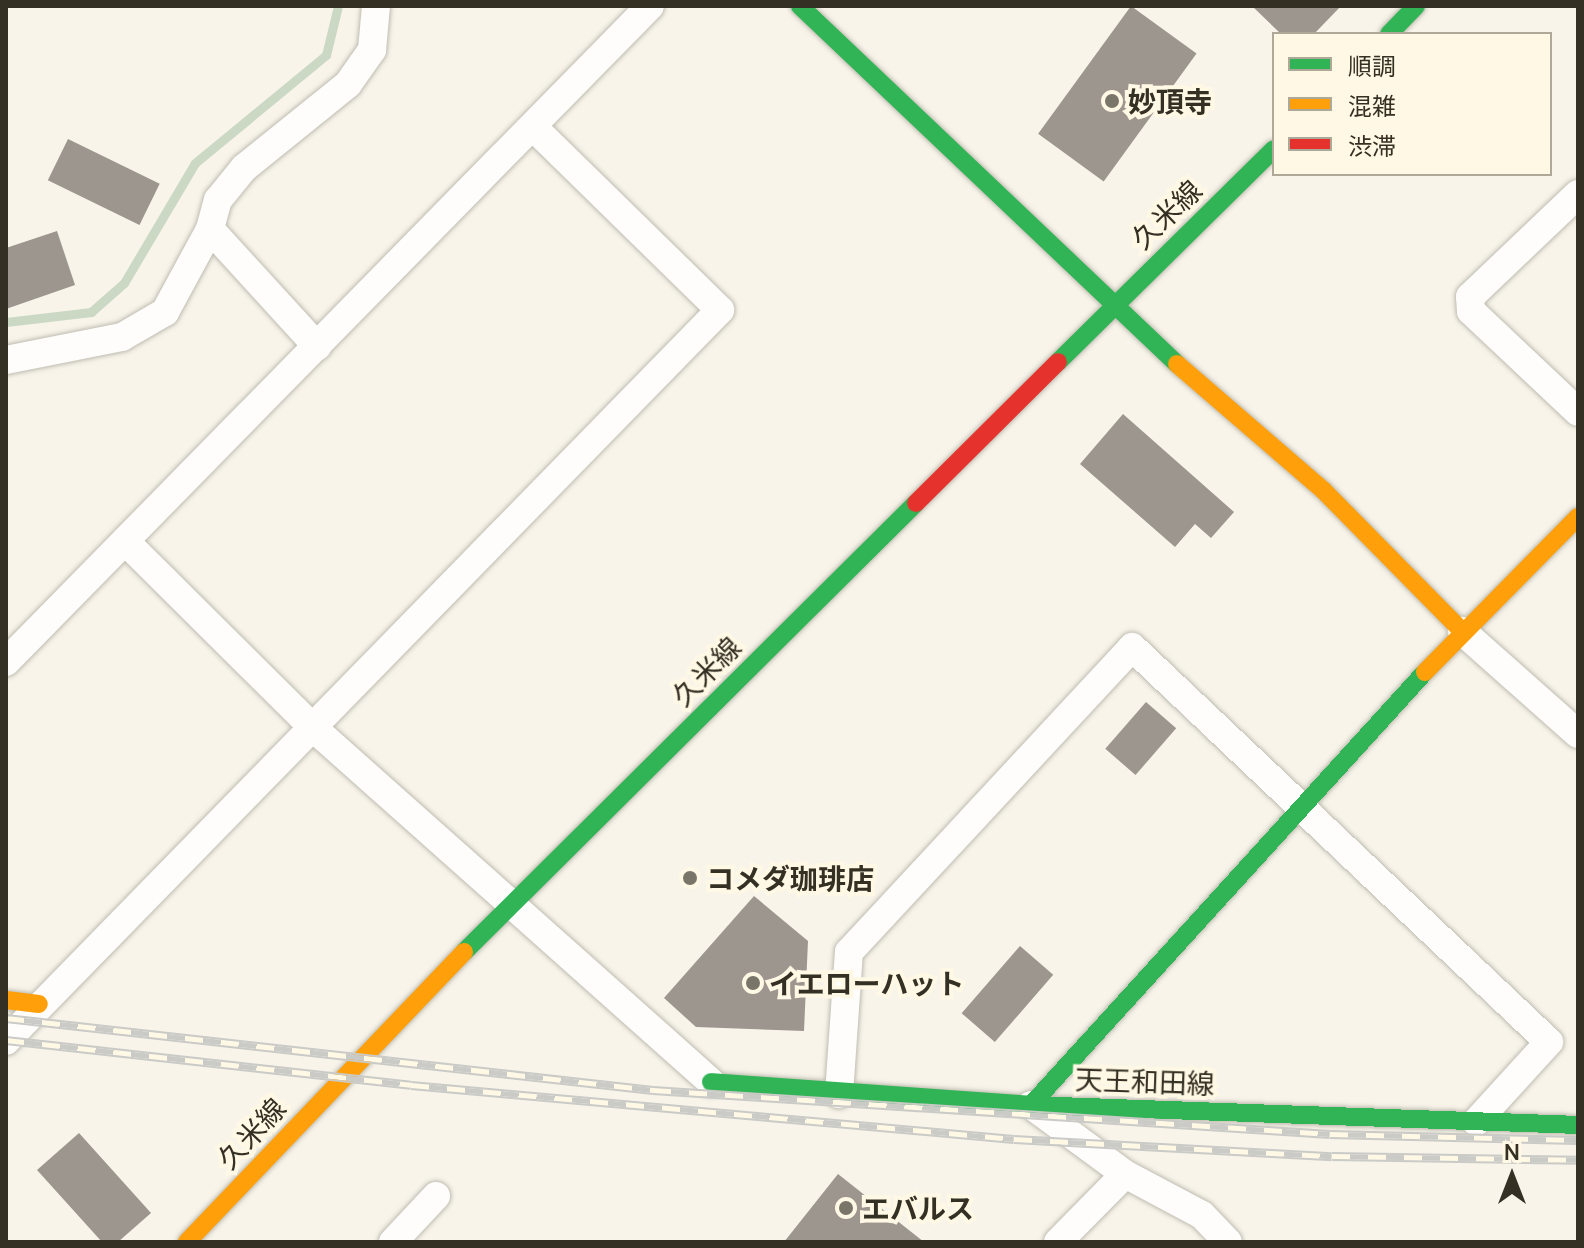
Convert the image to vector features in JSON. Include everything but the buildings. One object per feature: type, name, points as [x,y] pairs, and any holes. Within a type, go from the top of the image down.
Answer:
[{"type":"street","points":[[6,360],[122,337],[165,312],[210,229],[218,200],[244,168],[348,84],[372,50],[376,6]]},
{"type":"street","points":[[6,662],[534,128],[650,6]]},
{"type":"street","points":[[800,6],[1111,307],[1323,490],[1462,631],[1578,734]]},
{"type":"street","points":[[1391,32],[1416,6]]},
{"type":"street","points":[[6,1041],[310,725],[720,310],[534,128]]},
{"type":"street","name":"久米線","points":[[187,1242],[510,904],[1272,151]]},
{"type":"street","points":[[1578,194],[1470,297],[1471,311],[1578,412]]},
{"type":"street","points":[[210,229],[317,346]]},
{"type":"street","points":[[1228,1242],[1202,1215],[1125,1174],[1031,1105],[1462,631],[1578,517]]},
{"type":"street","points":[[125,541],[310,725],[711,1082]]},
{"type":"street","points":[[839,1094],[849,952],[1132,647],[1301,811],[1549,1042],[1476,1122]]},
{"type":"street","points":[[6,1000],[39,1004]]},
{"type":"street","name":"天王和田線","points":[[711,1082],[839,1094],[1031,1105],[1578,1125]]},
{"type":"street","points":[[1058,1242],[1125,1174]]},
{"type":"street","points":[[393,1242],[436,1196]]},
{"type":"waterway","points":[[6,322],[91,312],[124,283],[195,163],[326,55],[338,6]]},
{"type":"railway","points":[[6,1018],[653,1090],[1330,1134],[1578,1140]]},
{"type":"railway","points":[[6,1040],[411,1085],[1014,1139],[1332,1156],[1578,1160]]},
{"type":"traffic: fast","points":[[800,6],[1177,364]]},
{"type":"traffic: fast","points":[[1391,32],[1416,6]]},
{"type":"traffic: fast","points":[[1058,362],[1272,151]]},
{"type":"traffic: fast","points":[[464,952],[916,503]]},
{"type":"traffic: fast","points":[[1031,1105],[1425,672]]},
{"type":"traffic: fast","points":[[711,1082],[1031,1105],[1578,1125]]},
{"type":"traffic: slow","points":[[1177,364],[1323,490],[1462,631]]},
{"type":"traffic: slow","points":[[1425,672],[1578,517]]},
{"type":"traffic: slow","points":[[187,1242],[464,952]]},
{"type":"traffic: slow","points":[[6,1000],[39,1004]]},
{"type":"traffic: jam","points":[[916,503],[1058,362]]},
{"type":"place","name":"妙頂寺","points":[[1112,101]]},
{"type":"place","name":"コメダ珈琲店","points":[[690,878]]},
{"type":"place","name":"イエローハット","points":[[753,983]]},
{"type":"place","name":"エバルス","points":[[846,1208]]}]
